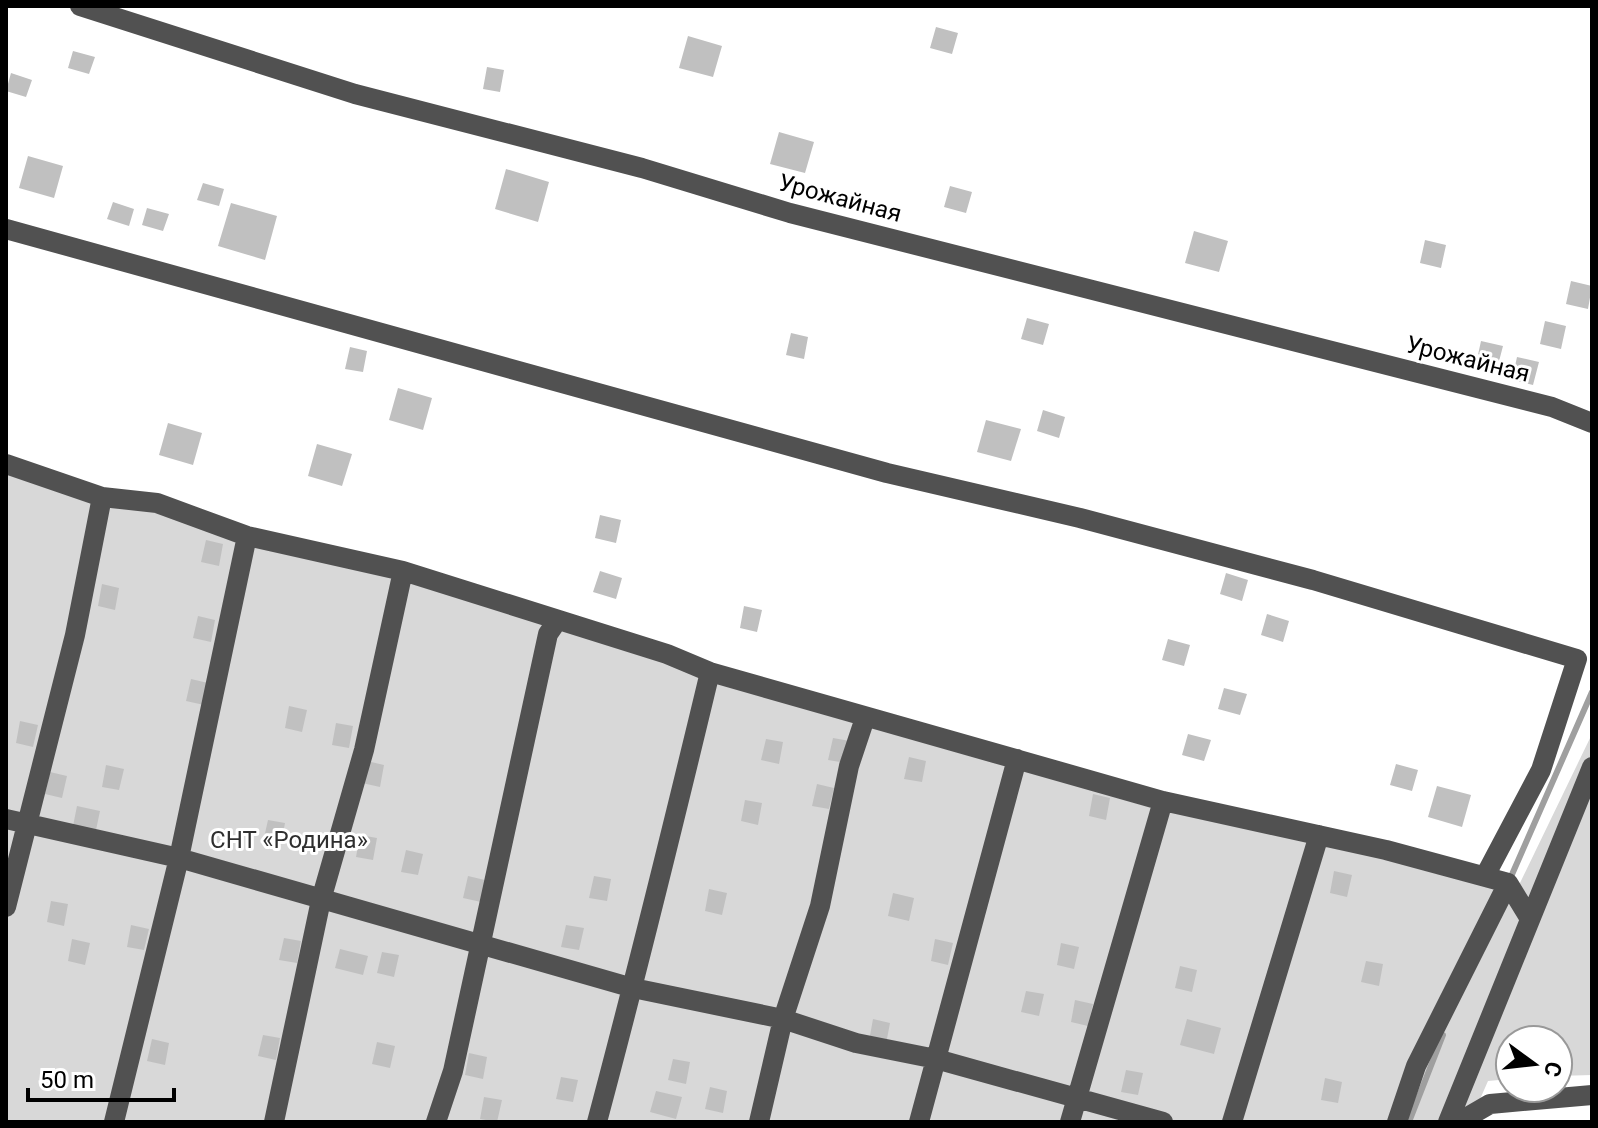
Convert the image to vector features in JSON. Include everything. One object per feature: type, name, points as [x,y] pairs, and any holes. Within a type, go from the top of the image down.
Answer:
[{"type":"street","name":"Урожайная","points":[[80,6],[355,94],[642,168],[790,213],[1552,407],[1592,423]]},
{"type":"street","points":[[6,229],[887,473],[1080,518],[1313,580],[1577,659],[1541,770],[1485,876]]},
{"type":"street","points":[[6,464],[102,497],[157,503],[247,536],[403,571],[667,654],[710,672],[865,718],[1163,801],[1485,876],[1508,883],[1530,919]]},
{"type":"street","points":[[6,907],[75,635],[102,497]]},
{"type":"street","points":[[114,1122],[179,858],[247,536]]},
{"type":"street","points":[[274,1122],[321,900],[364,750],[403,571]]},
{"type":"street","points":[[436,1122],[453,1071],[548,634],[557,621]]},
{"type":"street","points":[[597,1122],[710,672]]},
{"type":"street","points":[[759,1122],[783,1019],[820,906],[849,766],[865,718]]},
{"type":"street","points":[[919,1122],[1017,759]]},
{"type":"street","points":[[1448,1122],[1592,767]]},
{"type":"street","points":[[1070,1122],[1163,801]]},
{"type":"street","points":[[6,819],[179,858],[481,947],[633,988],[783,1019],[856,1043],[936,1059],[1163,1122]]},
{"type":"street","points":[[1232,1122],[1319,835]]},
{"type":"street","points":[[1397,1122],[1416,1066],[1508,883]]},
{"type":"street","points":[[1459,1122],[1490,1104],[1592,1095]]},
{"type":"green space","name":"СНТ «Родина»","points":[[6,459],[638,653],[1519,885],[1592,734],[1592,1075],[1574,1076],[1574,1024],[1494,1024],[1494,1080],[1488,1081],[1470,1122],[6,1122]]},
{"type":"building","points":[[936,27],[958,33],[952,54],[930,48]]},
{"type":"building","points":[[688,36],[722,46],[713,77],[679,68]]},
{"type":"building","points":[[73,51],[95,57],[89,74],[68,68]]},
{"type":"building","points":[[487,67],[504,70],[500,92],[483,89]]},
{"type":"building","points":[[11,73],[32,80],[26,97],[6,91]]},
{"type":"building","points":[[779,132],[814,142],[805,173],[770,164]]},
{"type":"building","points":[[28,156],[63,166],[54,198],[19,188]]},
{"type":"building","points":[[506,169],[549,182],[538,222],[495,209]]},
{"type":"building","points":[[203,183],[224,189],[219,206],[197,200]]},
{"type":"building","points":[[950,186],[972,192],[966,213],[944,207]]},
{"type":"building","points":[[113,202],[134,209],[129,226],[107,219]]},
{"type":"building","points":[[231,203],[277,216],[265,260],[218,246]]},
{"type":"building","points":[[147,208],[169,214],[163,231],[142,225]]},
{"type":"building","points":[[1194,231],[1228,241],[1219,272],[1185,263]]},
{"type":"building","points":[[1425,240],[1446,245],[1441,268],[1420,263]]},
{"type":"building","points":[[1571,281],[1592,286],[1588,309],[1566,304]]},
{"type":"building","points":[[1027,318],[1049,324],[1043,345],[1021,339]]},
{"type":"building","points":[[1545,321],[1566,326],[1561,349],[1540,344]]},
{"type":"building","points":[[791,333],[808,337],[804,359],[786,355]]},
{"type":"building","points":[[1481,341],[1503,346],[1497,369],[1476,364]]},
{"type":"building","points":[[350,347],[367,351],[363,372],[345,369]]},
{"type":"building","points":[[1517,357],[1539,362],[1533,385],[1512,380]]},
{"type":"building","points":[[398,388],[432,398],[423,430],[389,420]]},
{"type":"building","points":[[1043,410],[1065,417],[1059,438],[1037,431]]},
{"type":"building","points":[[986,420],[1021,429],[1011,461],[977,452]]},
{"type":"building","points":[[168,423],[202,433],[193,465],[159,455]]},
{"type":"building","points":[[317,444],[352,454],[342,486],[308,476]]},
{"type":"building","points":[[600,515],[621,520],[616,543],[595,538]]},
{"type":"building","points":[[206,540],[223,544],[219,566],[201,562]]},
{"type":"building","points":[[600,571],[622,578],[616,599],[593,592]]},
{"type":"building","points":[[1226,573],[1248,580],[1242,601],[1220,594]]},
{"type":"building","points":[[102,584],[119,588],[115,610],[98,606]]},
{"type":"building","points":[[744,606],[762,610],[757,632],[740,628]]},
{"type":"building","points":[[1267,614],[1289,621],[1283,642],[1261,635]]},
{"type":"building","points":[[198,616],[215,620],[211,642],[193,638]]},
{"type":"building","points":[[1168,639],[1190,645],[1184,666],[1162,660]]},
{"type":"building","points":[[191,679],[208,683],[204,705],[186,701]]},
{"type":"building","points":[[1224,688],[1247,694],[1240,715],[1218,709]]},
{"type":"building","points":[[289,706],[307,710],[302,732],[285,728]]},
{"type":"building","points":[[20,721],[38,725],[33,747],[16,743]]},
{"type":"building","points":[[336,723],[353,726],[349,748],[332,745]]},
{"type":"building","points":[[1188,734],[1211,740],[1204,761],[1182,755]]},
{"type":"building","points":[[833,738],[850,741],[846,763],[828,760]]},
{"type":"building","points":[[766,739],[783,742],[779,764],[761,760]]},
{"type":"building","points":[[909,757],[926,761],[922,782],[904,779]]},
{"type":"building","points":[[367,761],[384,765],[380,787],[362,783]]},
{"type":"building","points":[[1396,764],[1418,770],[1412,791],[1390,785]]},
{"type":"building","points":[[106,765],[124,769],[119,790],[102,787]]},
{"type":"building","points":[[50,772],[67,776],[62,798],[45,794]]},
{"type":"building","points":[[817,784],[834,788],[829,809],[812,806]]},
{"type":"building","points":[[1437,786],[1471,795],[1462,827],[1428,817]]},
{"type":"building","points":[[1093,794],[1110,798],[1106,820],[1089,816]]},
{"type":"building","points":[[745,800],[762,803],[758,825],[741,821]]},
{"type":"building","points":[[77,806],[100,811],[96,830],[73,826]]},
{"type":"building","points":[[268,820],[285,823],[281,845],[263,842]]},
{"type":"building","points":[[360,835],[377,838],[373,860],[356,857]]},
{"type":"building","points":[[406,850],[423,854],[418,875],[401,872]]},
{"type":"building","points":[[1334,871],[1352,875],[1347,897],[1330,893]]},
{"type":"building","points":[[468,876],[485,880],[481,902],[463,898]]},
{"type":"building","points":[[594,876],[611,879],[607,901],[589,898]]},
{"type":"building","points":[[709,889],[727,893],[722,915],[705,911]]},
{"type":"building","points":[[893,893],[914,898],[909,921],[888,916]]},
{"type":"building","points":[[51,901],[68,904],[64,926],[47,922]]},
{"type":"building","points":[[131,925],[149,929],[144,950],[127,947]]},
{"type":"building","points":[[566,925],[584,928],[579,950],[561,947]]},
{"type":"building","points":[[284,938],[301,941],[297,963],[279,960]]},
{"type":"building","points":[[72,939],[90,943],[85,965],[68,961]]},
{"type":"building","points":[[935,939],[953,943],[948,965],[931,961]]},
{"type":"building","points":[[1061,943],[1079,947],[1074,969],[1057,965]]},
{"type":"building","points":[[340,949],[368,956],[363,975],[335,968]]},
{"type":"building","points":[[382,952],[399,955],[394,977],[377,973]]},
{"type":"building","points":[[1366,961],[1383,964],[1379,986],[1361,982]]},
{"type":"building","points":[[1180,966],[1197,970],[1192,992],[1175,988]]},
{"type":"building","points":[[1026,991],[1044,994],[1039,1016],[1021,1012]]},
{"type":"building","points":[[1075,1000],[1093,1004],[1088,1026],[1071,1022]]},
{"type":"building","points":[[873,1019],[890,1023],[886,1044],[869,1041]]},
{"type":"building","points":[[1187,1019],[1221,1028],[1214,1054],[1180,1045]]},
{"type":"building","points":[[263,1035],[280,1038],[276,1060],[258,1056]]},
{"type":"building","points":[[152,1039],[169,1043],[165,1065],[147,1061]]},
{"type":"building","points":[[377,1042],[395,1046],[390,1068],[372,1064]]},
{"type":"building","points":[[469,1053],[487,1057],[483,1079],[465,1075]]},
{"type":"building","points":[[673,1059],[690,1062],[686,1084],[668,1080]]},
{"type":"building","points":[[1126,1070],[1143,1073],[1138,1095],[1121,1092]]},
{"type":"building","points":[[561,1077],[578,1080],[573,1102],[556,1099]]},
{"type":"building","points":[[1325,1078],[1342,1082],[1338,1103],[1321,1100]]},
{"type":"building","points":[[710,1087],[727,1091],[723,1113],[705,1109]]},
{"type":"building","points":[[656,1091],[682,1097],[676,1119],[650,1112]]},
{"type":"building","points":[[484,1097],[502,1100],[497,1122],[480,1119]]},
{"type":"waterway","points":[[1510,879],[1592,692]]},
{"type":"waterway","points":[[1409,1122],[1443,1035]]}]
